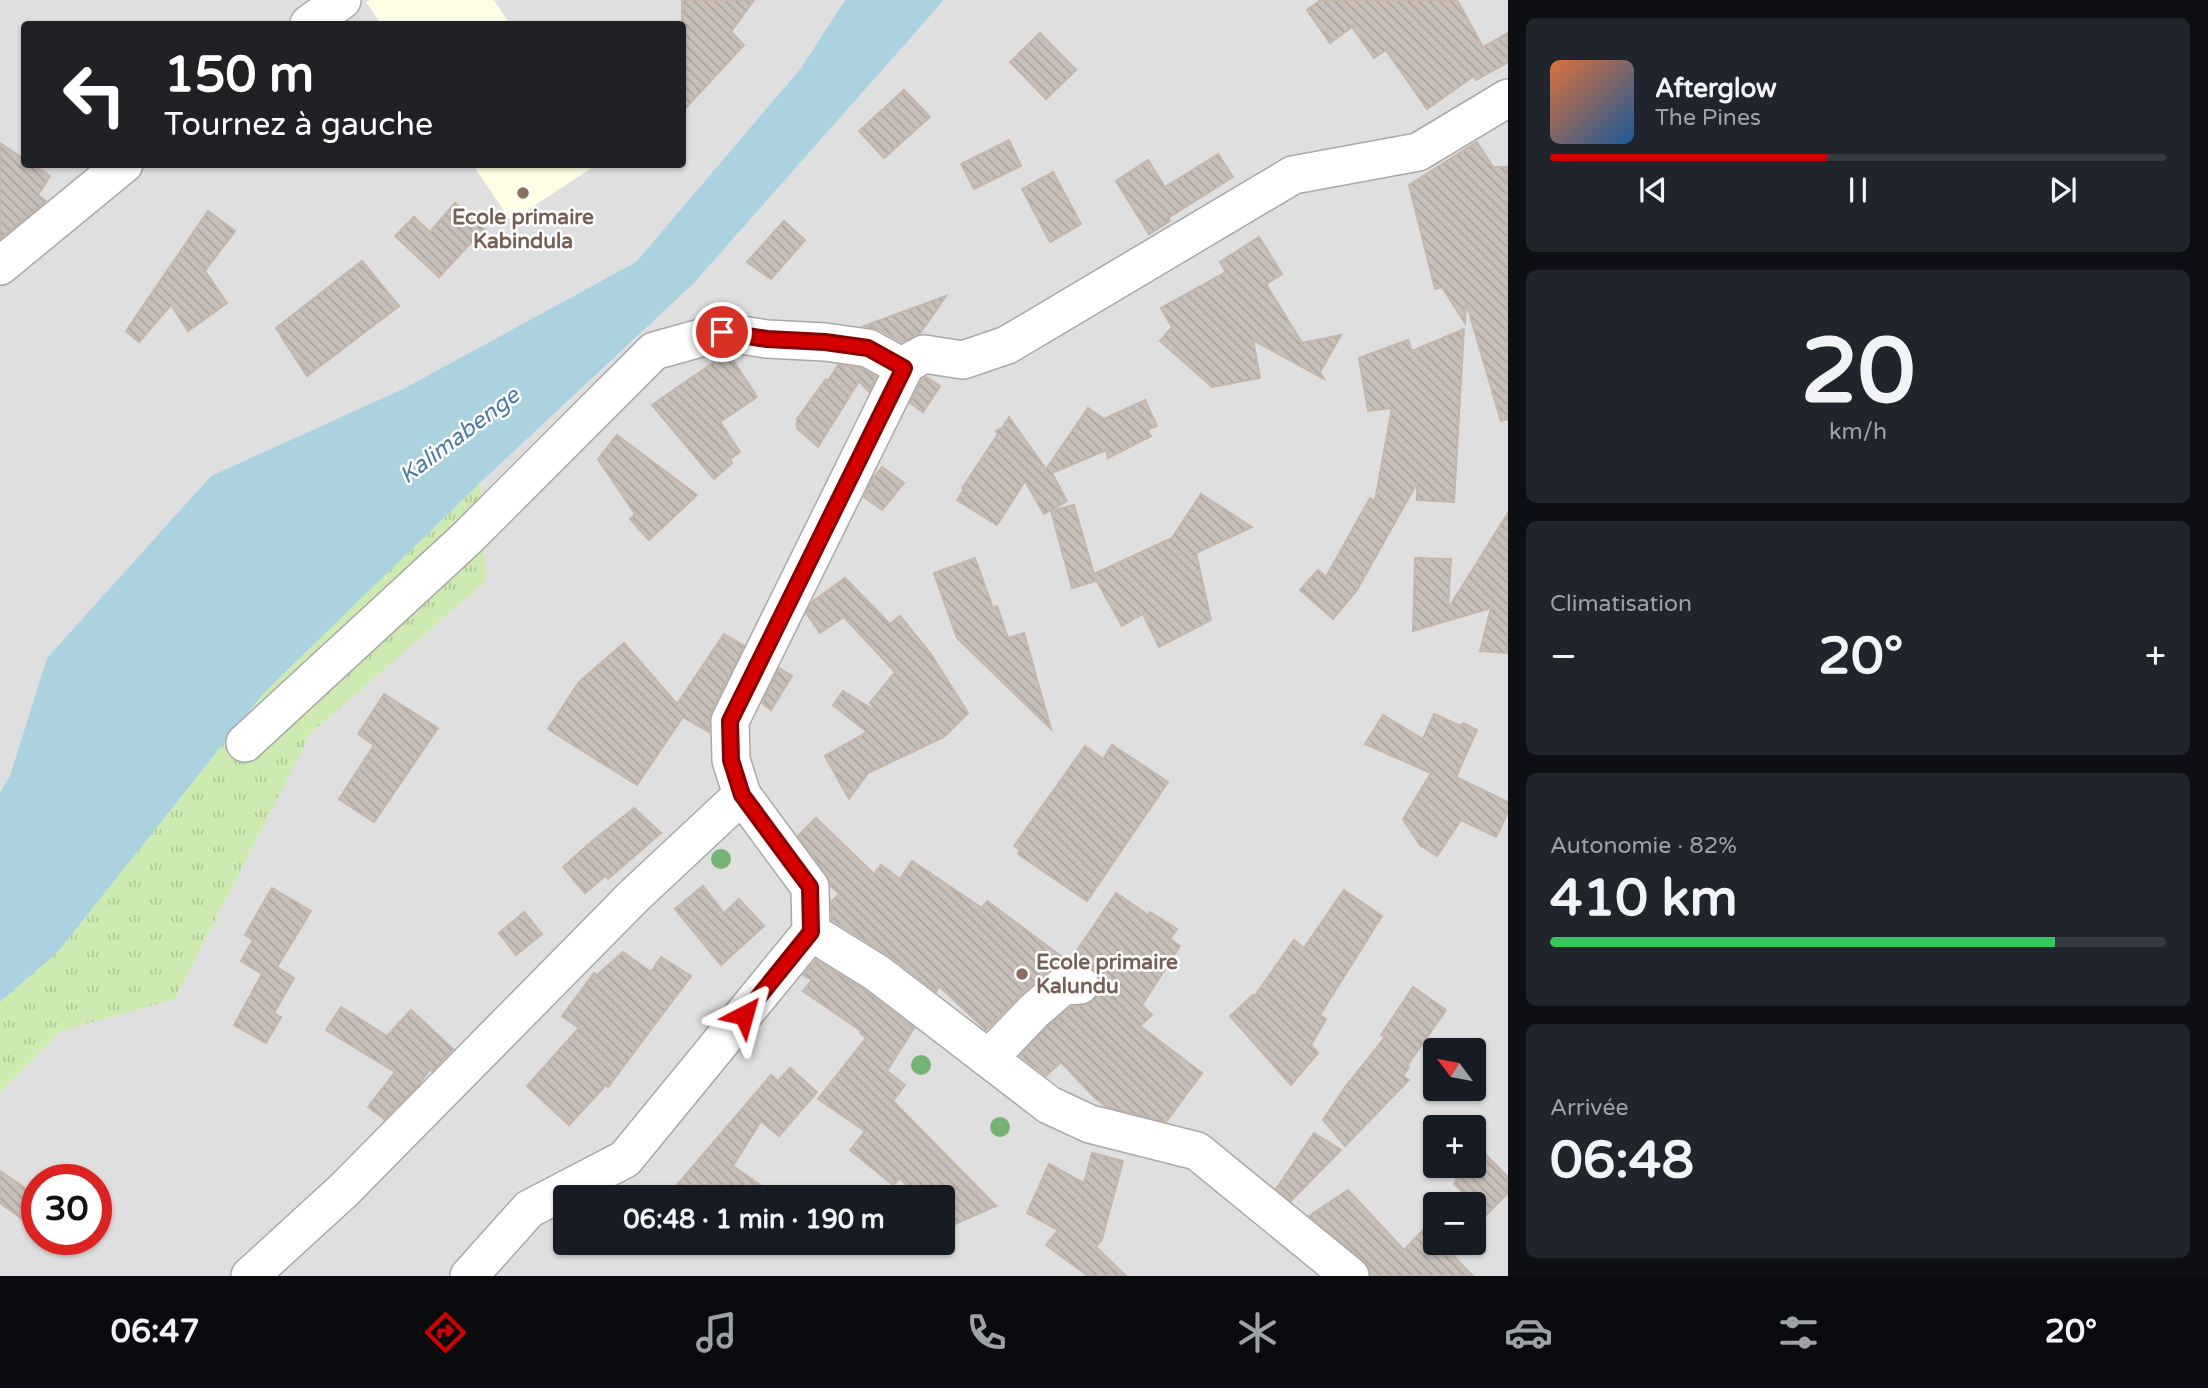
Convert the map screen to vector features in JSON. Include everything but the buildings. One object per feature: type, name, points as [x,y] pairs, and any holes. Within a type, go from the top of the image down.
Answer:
[{"type":"street","points":[[313,21],[342,0]]},
{"type":"street","points":[[469,1276],[529,1209],[625,1159],[811,932],[810,887],[742,795],[731,760],[730,721],[906,364],[924,354],[963,360],[1007,345],[1293,175],[1418,152],[1508,98]]},
{"type":"street","points":[[0,266],[119,168]]},
{"type":"street","points":[[245,743],[466,539],[654,351],[722,332],[868,348],[904,368]]},
{"type":"street","points":[[250,1276],[344,1190],[634,896],[742,795]]},
{"type":"street","points":[[811,932],[877,973],[1049,1105],[1090,1124],[1197,1150],[1350,1276]]},
{"type":"street","points":[[989,1058],[1034,1011],[1063,986],[1080,985]]},
{"type":"shaded area","points":[[0,0],[845,0],[801,68],[636,262],[405,388],[211,476],[0,792]]},
{"type":"shaded area","points":[[494,0],[508,21],[379,21],[366,2]]},
{"type":"shaded area","points":[[944,0],[1508,0],[1508,1276],[0,1276],[0,1093],[61,1031],[175,999],[311,733],[486,581],[481,482],[693,284]]},
{"type":"shaded area","name":"Ecole primaire Kabindula","points":[[475,168],[591,168],[511,221]]},
{"type":"green space","points":[[481,482],[486,581],[311,733],[175,999],[61,1031],[0,1093],[0,1002],[57,953],[263,694]]},
{"type":"water","name":"Kalimabenge","points":[[845,0],[944,0],[693,284],[481,482],[263,694],[57,953],[0,1002],[0,792],[10,776],[47,658],[211,476],[405,388],[636,262],[801,68]]},
{"type":"place","name":"Ecole primaire Kabindula","points":[[523,193]]},
{"type":"place","name":"Ecole primaire Kalundu","points":[[1022,974]]},
{"type":"route","points":[[722,332],[868,348],[904,368],[730,721],[731,760],[742,795],[810,887],[811,932],[744,1015]]}]
